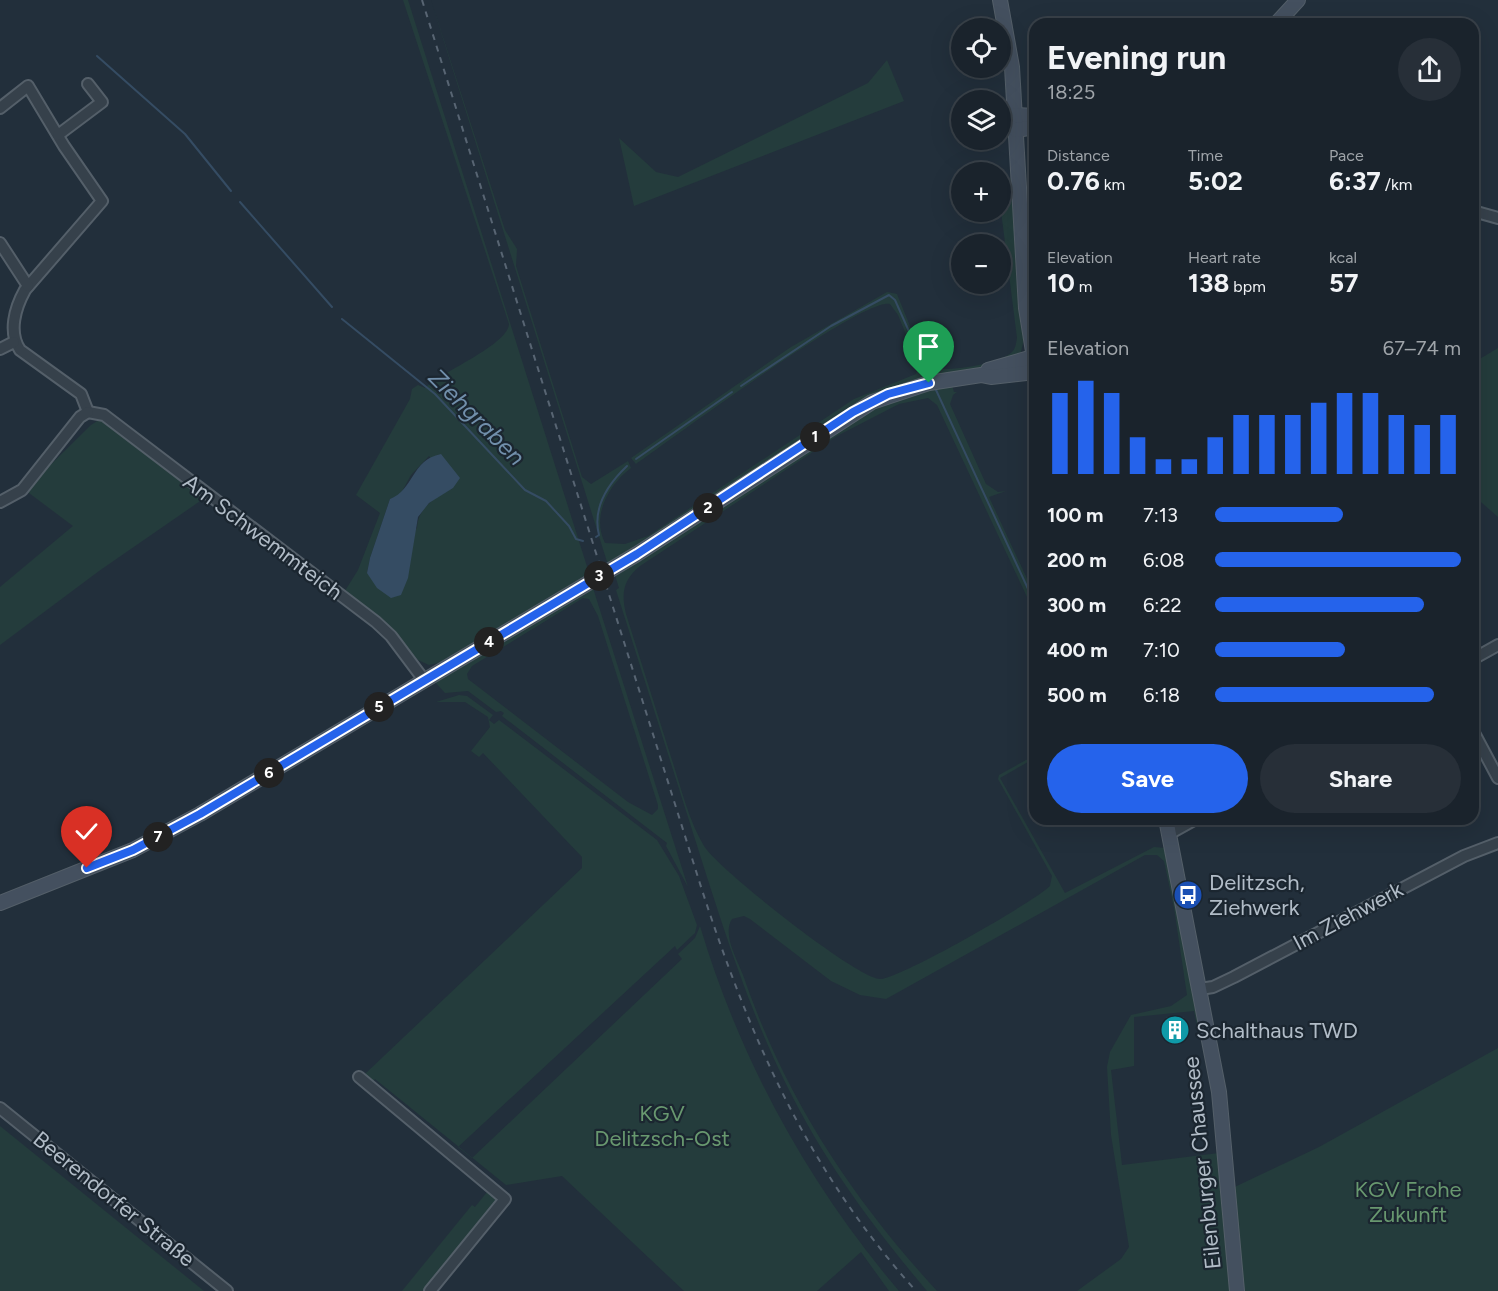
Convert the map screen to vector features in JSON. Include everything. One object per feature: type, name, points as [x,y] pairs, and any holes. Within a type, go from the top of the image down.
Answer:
[{"type":"main road","points":[[1000,0],[1010,48],[1029,328]]},
{"type":"main road","points":[[1282,18],[1298,0]]},
{"type":"main road","points":[[1015,115],[1029,116]]},
{"type":"main road","points":[[1016,130],[1029,128]]},
{"type":"main road","points":[[0,903],[133,850],[164,834],[637,554],[853,412],[888,394],[917,385],[981,375],[1029,362]]},
{"type":"main road","points":[[981,375],[991,377],[1029,373]]},
{"type":"main road","name":"Eilenburger Chaussee","points":[[1167,825],[1200,989],[1223,1125],[1237,1291]]},
{"type":"street","points":[[58,135],[102,102],[88,84]]},
{"type":"street","points":[[0,108],[28,86],[102,201],[28,286],[17,304],[14,342],[20,350],[81,394],[88,412],[81,417],[22,490],[0,502]]},
{"type":"street","points":[[1479,213],[1498,219]]},
{"type":"street","points":[[0,243],[28,286]]},
{"type":"street","points":[[0,348],[14,342]]},
{"type":"street","name":"Am Schwemmteich","points":[[88,412],[104,415],[376,622],[391,636],[424,680]]},
{"type":"street","points":[[0,493],[13,495]]},
{"type":"street","points":[[1479,656],[1498,645]]},
{"type":"street","points":[[1479,742],[1498,778]]},
{"type":"street","points":[[1169,834],[1185,825]]},
{"type":"street","name":"Im Ziehwerk","points":[[1200,989],[1213,987],[1234,977],[1464,856],[1498,843]]},
{"type":"street","points":[[359,1077],[505,1199],[430,1291]]},
{"type":"street","name":"Beerendorfer Straße","points":[[0,1108],[227,1291]]},
{"type":"green space","points":[[403,0],[408,0],[590,576],[442,662],[429,665],[418,660],[392,632],[343,594],[358,570],[380,513],[356,495],[410,399],[412,389],[418,385],[425,388],[498,341],[506,332],[509,324]],"holes":[[[429,456],[453,488],[429,503],[421,514],[417,528],[367,573],[390,499],[400,495],[411,475]]]},
{"type":"green space","points":[[431,0],[505,230],[517,249],[516,266],[582,477],[591,484],[628,461],[631,468],[609,492],[601,512],[601,533],[605,543],[625,544],[648,536],[854,399],[916,374],[919,366],[898,315],[890,304],[873,308],[844,322],[807,345],[636,464],[631,458],[791,347],[887,292],[897,294],[922,356],[932,368],[950,369],[974,366],[997,360],[1012,352],[1017,338],[1011,290],[1011,234],[1004,234],[1002,222],[1011,222],[1011,178],[1013,178],[1024,339],[1021,352],[988,367],[907,384],[608,565]]},
{"type":"green space","points":[[887,60],[904,101],[634,206],[619,138],[656,172],[678,177],[868,83]]},
{"type":"green space","points":[[1498,348],[1498,517],[1479,500],[1479,359]]},
{"type":"green space","name":"KGV Frohe Zukunft","points":[[952,385],[954,392],[957,392],[953,395],[950,404],[986,484],[998,492],[1006,491],[989,497],[1029,583],[1029,601],[937,405],[928,398],[899,404],[837,436],[640,566],[630,576],[625,587],[626,614],[685,803],[704,846],[734,876],[817,943],[866,974],[880,979],[892,976],[966,938],[1039,895],[1050,886],[1052,876],[998,779],[999,775],[1029,758],[1029,761],[1000,778],[1065,893],[1154,847],[1165,848],[1203,1038],[1200,1040],[1194,1011],[1134,1017],[1134,1066],[1111,1070],[1122,1165],[1219,1153],[1222,1193],[1319,1147],[1498,1048],[1498,1291],[1077,1291],[1121,1259],[1129,1247],[1111,1135],[1107,1067],[1110,1052],[1131,1015],[1171,1006],[1187,995],[1174,908],[1164,861],[1157,855],[1145,855],[886,999],[860,995],[831,981],[750,919],[744,916],[732,919],[729,932],[734,954],[760,1020],[800,1104],[848,1181],[905,1255],[937,1291],[927,1291],[869,1218],[833,1167],[787,1086],[759,1025],[736,963],[616,590],[619,588],[614,572],[829,433],[894,396]]},
{"type":"green space","points":[[102,418],[206,497],[99,571],[0,645],[0,587],[73,526],[25,490],[91,425]]},
{"type":"green space","points":[[592,585],[688,887],[666,846],[667,843],[502,716],[504,713],[496,712],[468,691],[445,693],[434,681]],"holes":[[[583,598],[589,599],[598,616],[658,805],[658,809],[652,815],[628,802],[468,679],[467,674],[472,666]]]},
{"type":"green space","points":[[459,695],[467,696],[493,715],[489,720],[494,724],[499,720],[657,840],[679,876],[697,925],[695,933],[677,950],[675,946],[458,1147],[375,1079],[371,1084],[366,1081],[366,1073],[582,868],[582,857],[483,753],[479,757],[471,751],[490,727],[488,717],[465,702],[436,702]]},
{"type":"green space","name":"KGV Delitzsch-Ost","points":[[700,926],[735,1025],[780,1119],[835,1208],[899,1291],[889,1291],[861,1252],[817,1291],[684,1291],[562,1176],[506,1185],[472,1158],[682,959],[678,954],[695,938]]},
{"type":"green space","points":[[0,1126],[204,1291],[0,1291]]},
{"type":"green space","points":[[491,1187],[505,1199],[430,1291],[402,1291],[472,1205],[475,1207]]},
{"type":"water","points":[[441,454],[460,478],[453,488],[429,503],[418,517],[408,578],[401,595],[391,598],[377,588],[367,573],[390,499],[404,489],[424,462]]},
{"type":"waterway","name":"Ziehgraben","points":[[97,56],[185,134],[231,191]]},
{"type":"waterway","name":"Ziehgraben","points":[[240,202],[332,307]]},
{"type":"waterway","name":"Ziehgraben","points":[[741,386],[831,326],[889,295],[895,300],[928,374]]},
{"type":"waterway","name":"Ziehgraben","points":[[342,319],[435,394],[525,490],[546,501],[569,526],[576,539],[583,541]]},
{"type":"waterway","name":"Ziehgraben","points":[[936,390],[1029,591]]},
{"type":"waterway","name":"Ziehgraben","points":[[636,459],[732,392]]},
{"type":"waterway","name":"Ziehgraben","points":[[596,537],[599,535],[598,515],[603,497],[627,466]]},
{"type":"railway","points":[[422,0],[702,890],[741,1000],[787,1103],[814,1152],[878,1246],[916,1291]]},
{"type":"place","name":"Delitzsch, Ziehwerk","points":[[1188,895]]},
{"type":"place","name":"Schalthaus TWD","points":[[1175,1030]]},
{"type":"route","points":[[87,868],[133,850],[200,814],[637,554],[853,412],[888,394],[929,383]]}]
